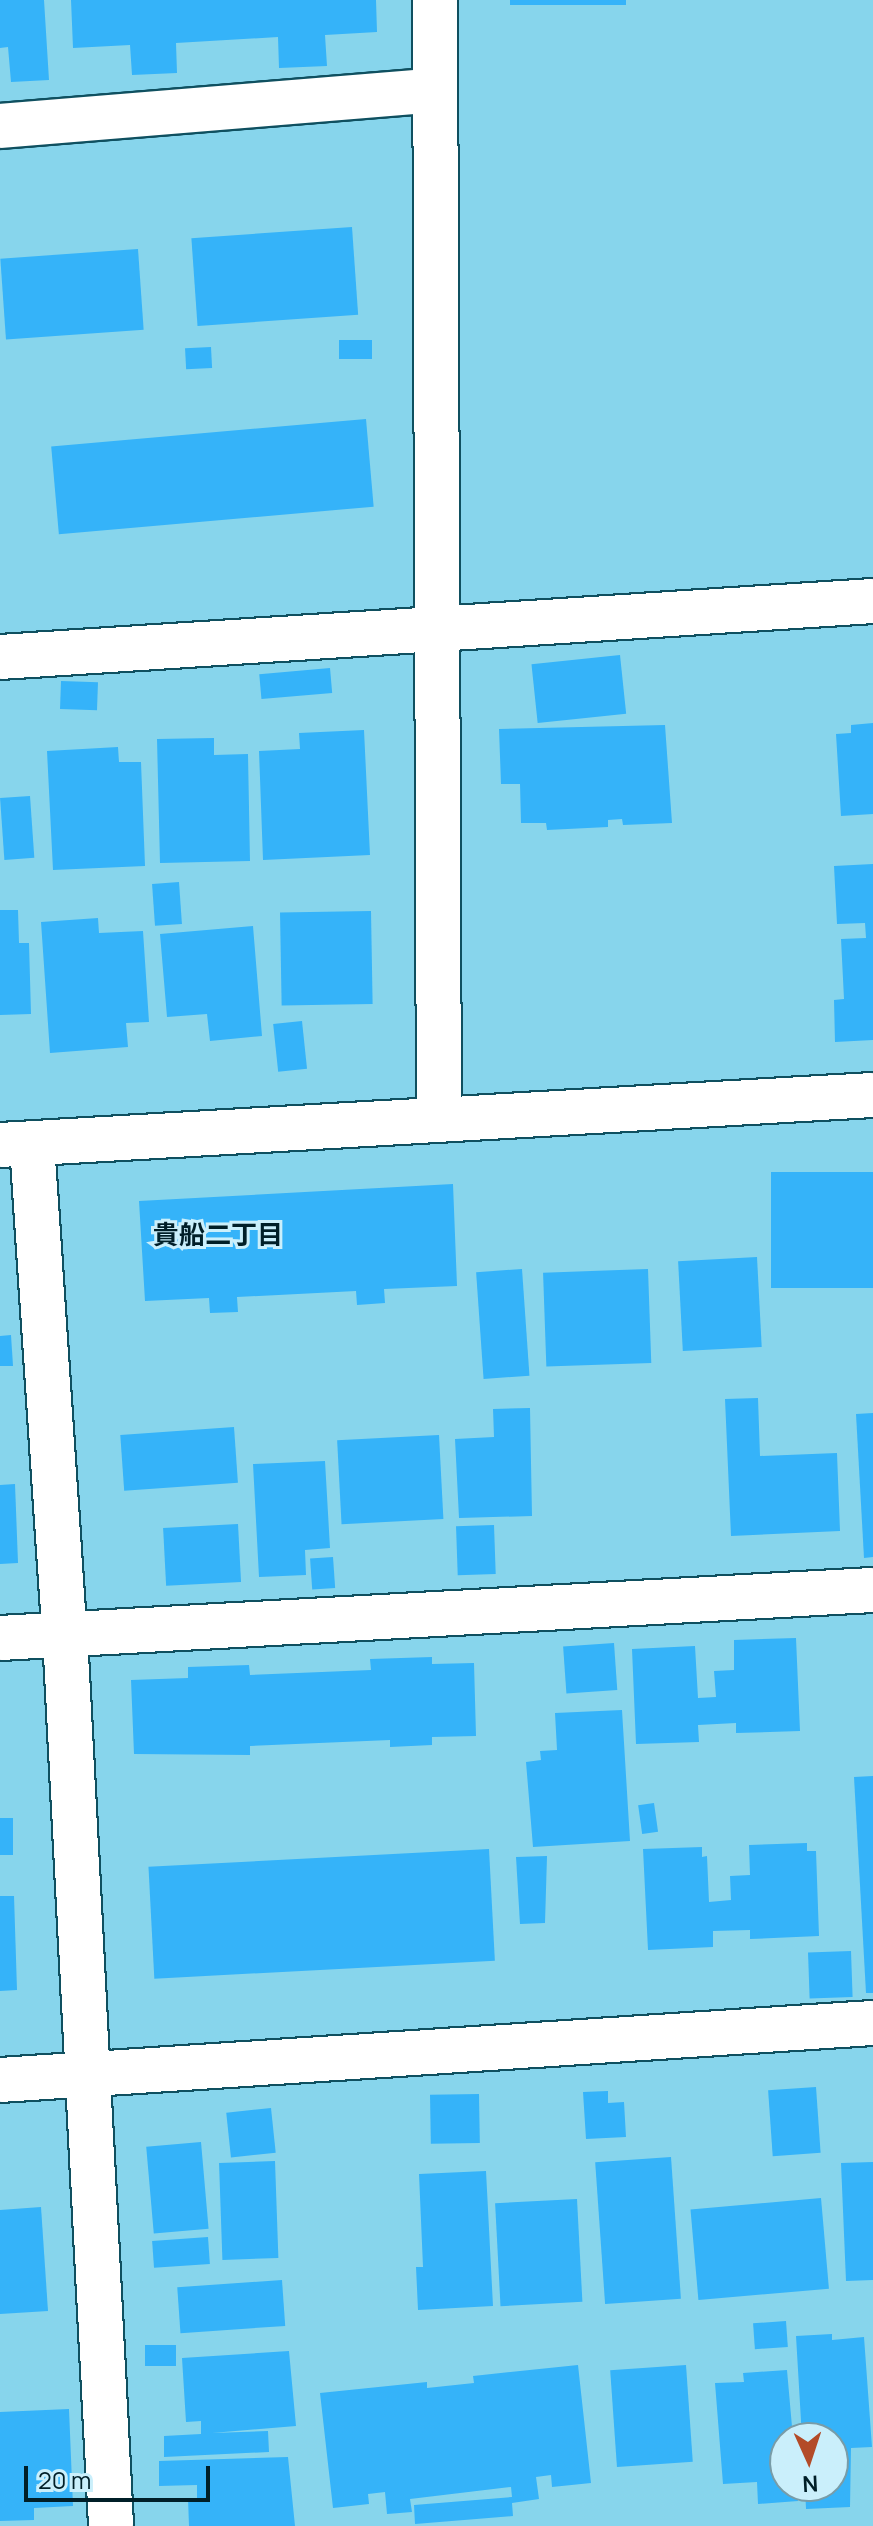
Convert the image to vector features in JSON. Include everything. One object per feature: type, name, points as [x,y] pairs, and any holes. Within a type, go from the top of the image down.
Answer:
[{"type":"street","points":[[435,0],[433,627],[439,1120]]},
{"type":"street","points":[[0,126],[434,90]]},
{"type":"street","points":[[0,657],[873,601]]},
{"type":"street","points":[[111,2526],[85,2074],[65,1635],[16,1144],[873,1095]]},
{"type":"street","points":[[0,1638],[873,1590]]},
{"type":"street","points":[[0,2080],[873,2023]]},
{"type":"building","points":[[0,0],[44,0],[49,80],[11,82],[8,47],[0,48]]},
{"type":"building","points":[[71,0],[376,0],[377,32],[325,35],[327,66],[279,68],[278,37],[176,43],[177,73],[132,75],[130,45],[73,48]]},
{"type":"building","points":[[510,0],[626,0],[626,5],[510,5]]},
{"type":"building","points":[[352,227],[358,315],[198,326],[191,238]]},
{"type":"building","points":[[138,249],[144,330],[6,339],[0,259]]},
{"type":"building","points":[[339,340],[372,340],[372,359],[339,359]]},
{"type":"building","points":[[211,347],[212,368],[186,369],[185,348]]},
{"type":"building","points":[[366,419],[374,507],[59,534],[51,447]]},
{"type":"building","points":[[620,655],[626,714],[538,723],[531,664]]},
{"type":"building","points":[[330,668],[332,693],[261,699],[259,674]]},
{"type":"building","points":[[61,681],[98,682],[97,710],[60,709]]},
{"type":"building","points":[[873,723],[873,814],[841,816],[836,734],[851,733],[851,725]]},
{"type":"building","points":[[665,725],[672,823],[623,825],[622,819],[608,820],[608,827],[547,830],[546,823],[521,823],[520,784],[501,784],[499,729]]},
{"type":"building","points":[[364,730],[370,855],[263,860],[259,751],[300,749],[299,733]]},
{"type":"building","points":[[214,738],[214,755],[248,754],[250,861],[160,863],[157,739]]},
{"type":"building","points":[[118,747],[119,762],[141,762],[145,866],[53,870],[47,751]]},
{"type":"building","points":[[30,796],[34,858],[4,860],[0,798]]},
{"type":"building","points":[[873,864],[873,1040],[835,1042],[834,1000],[844,999],[841,939],[866,938],[865,923],[837,924],[834,866]]},
{"type":"building","points":[[179,882],[182,924],[155,926],[152,884]]},
{"type":"building","points":[[0,910],[18,910],[19,943],[29,943],[31,1014],[0,1015]]},
{"type":"building","points":[[371,911],[373,1004],[282,1006],[280,913]]},
{"type":"building","points":[[98,918],[99,933],[143,931],[149,1022],[126,1023],[128,1047],[50,1053],[41,922]]},
{"type":"building","points":[[253,926],[262,1036],[210,1041],[207,1014],[167,1017],[160,934]]},
{"type":"building","points":[[302,1021],[307,1069],[278,1072],[273,1024]]},
{"type":"building","points":[[771,1172],[873,1172],[873,1288],[771,1288]]},
{"type":"building","points":[[453,1184],[457,1286],[384,1289],[385,1303],[357,1305],[356,1291],[237,1297],[238,1312],[210,1313],[209,1298],[145,1301],[139,1201]]},
{"type":"building","points":[[757,1257],[762,1347],[683,1351],[678,1261]]},
{"type":"building","points":[[522,1269],[529,1376],[484,1379],[476,1272]]},
{"type":"building","points":[[648,1269],[651,1363],[546,1367],[543,1273]]},
{"type":"building","points":[[11,1335],[13,1366],[0,1366],[0,1336]]},
{"type":"building","points":[[758,1398],[760,1456],[837,1453],[840,1531],[731,1536],[725,1399]]},
{"type":"building","points":[[530,1408],[532,1516],[459,1518],[455,1439],[494,1437],[493,1409]]},
{"type":"building","points":[[873,1413],[873,1557],[864,1558],[856,1414]]},
{"type":"building","points":[[234,1427],[238,1483],[124,1491],[120,1435]]},
{"type":"building","points":[[439,1435],[443,1519],[342,1524],[337,1440]]},
{"type":"building","points":[[325,1461],[330,1548],[305,1550],[306,1575],[259,1577],[253,1464]]},
{"type":"building","points":[[15,1484],[18,1563],[0,1564],[0,1485]]},
{"type":"building","points":[[238,1524],[241,1582],[166,1586],[163,1528]]},
{"type":"building","points":[[494,1525],[496,1574],[458,1575],[456,1526]]},
{"type":"building","points":[[333,1557],[335,1588],[312,1590],[310,1559]]},
{"type":"building","points":[[796,1638],[800,1731],[736,1733],[736,1723],[698,1725],[699,1742],[636,1744],[632,1649],[695,1646],[698,1698],[716,1697],[714,1671],[734,1670],[734,1640]]},
{"type":"building","points":[[614,1643],[617,1690],[566,1693],[563,1647]]},
{"type":"building","points":[[432,1657],[432,1664],[474,1663],[476,1736],[432,1737],[432,1745],[390,1747],[390,1740],[250,1746],[250,1755],[134,1754],[131,1680],[188,1678],[188,1667],[249,1665],[250,1675],[371,1670],[370,1659]]},
{"type":"building","points":[[622,1710],[630,1841],[533,1847],[526,1762],[541,1760],[540,1751],[557,1750],[555,1713]]},
{"type":"building","points":[[873,1776],[873,1993],[866,1993],[854,1777]]},
{"type":"building","points":[[654,1803],[658,1832],[642,1834],[638,1805]]},
{"type":"building","points":[[0,1818],[13,1818],[13,1855],[0,1855]]},
{"type":"building","points":[[807,1843],[807,1851],[816,1851],[819,1936],[750,1939],[750,1930],[713,1931],[713,1947],[648,1950],[643,1849],[702,1847],[702,1857],[707,1856],[709,1902],[731,1900],[730,1876],[750,1875],[749,1845]]},
{"type":"building","points":[[489,1849],[495,1961],[154,1979],[148,1867]]},
{"type":"building","points":[[547,1856],[545,1923],[520,1924],[516,1857]]},
{"type":"building","points":[[0,1896],[14,1896],[17,1990],[0,1991]]},
{"type":"building","points":[[851,1951],[853,1997],[810,1998],[808,1953]]},
{"type":"building","points":[[816,2087],[821,2153],[773,2156],[768,2090]]},
{"type":"building","points":[[608,2091],[608,2103],[624,2102],[626,2137],[586,2139],[583,2092]]},
{"type":"building","points":[[479,2094],[480,2143],[431,2144],[430,2095]]},
{"type":"building","points":[[271,2108],[276,2153],[231,2157],[226,2113]]},
{"type":"building","points":[[201,2142],[209,2229],[154,2233],[146,2147]]},
{"type":"building","points":[[671,2157],[681,2299],[605,2304],[595,2162]]},
{"type":"building","points":[[275,2161],[278,2258],[222,2260],[219,2163]]},
{"type":"building","points":[[873,2162],[873,2280],[846,2281],[841,2163]]},
{"type":"building","points":[[486,2171],[493,2306],[418,2310],[416,2267],[423,2267],[419,2174]]},
{"type":"building","points":[[821,2198],[829,2289],[698,2300],[690,2209]]},
{"type":"building","points":[[577,2199],[582,2302],[501,2306],[495,2203]]},
{"type":"building","points":[[41,2207],[48,2311],[0,2314],[0,2210]]},
{"type":"building","points":[[208,2237],[210,2264],[154,2268],[152,2241]]},
{"type":"building","points":[[282,2280],[285,2326],[180,2333],[177,2287]]},
{"type":"building","points":[[786,2321],[788,2347],[755,2349],[753,2323]]},
{"type":"building","points":[[832,2334],[832,2340],[864,2337],[872,2447],[851,2448],[850,2507],[806,2509],[806,2502],[849,2502],[849,2422],[801,2422],[796,2336]]},
{"type":"building","points":[[145,2345],[176,2345],[176,2366],[145,2366]]},
{"type":"building","points":[[289,2351],[296,2426],[212,2433],[268,2431],[269,2452],[164,2457],[164,2436],[201,2434],[201,2421],[186,2422],[182,2358]]},
{"type":"building","points":[[578,2365],[591,2483],[552,2487],[551,2475],[536,2477],[539,2499],[512,2503],[513,2516],[415,2524],[414,2505],[512,2497],[511,2487],[410,2499],[412,2512],[387,2514],[385,2492],[368,2494],[369,2504],[333,2508],[320,2393],[427,2382],[427,2388],[474,2383],[473,2376]]},
{"type":"building","points":[[686,2365],[693,2462],[617,2467],[610,2370]]},
{"type":"building","points":[[787,2370],[792,2422],[769,2422],[769,2502],[785,2502],[758,2504],[757,2482],[723,2484],[715,2383],[744,2382],[743,2373]]},
{"type":"building","points":[[69,2409],[73,2506],[34,2508],[34,2520],[0,2521],[0,2412]]},
{"type":"building","points":[[288,2457],[295,2526],[189,2526],[188,2498],[197,2498],[197,2485],[159,2486],[159,2461]]},
{"type":"district","name":"貴船二丁目","points":[[218,1235]]}]
